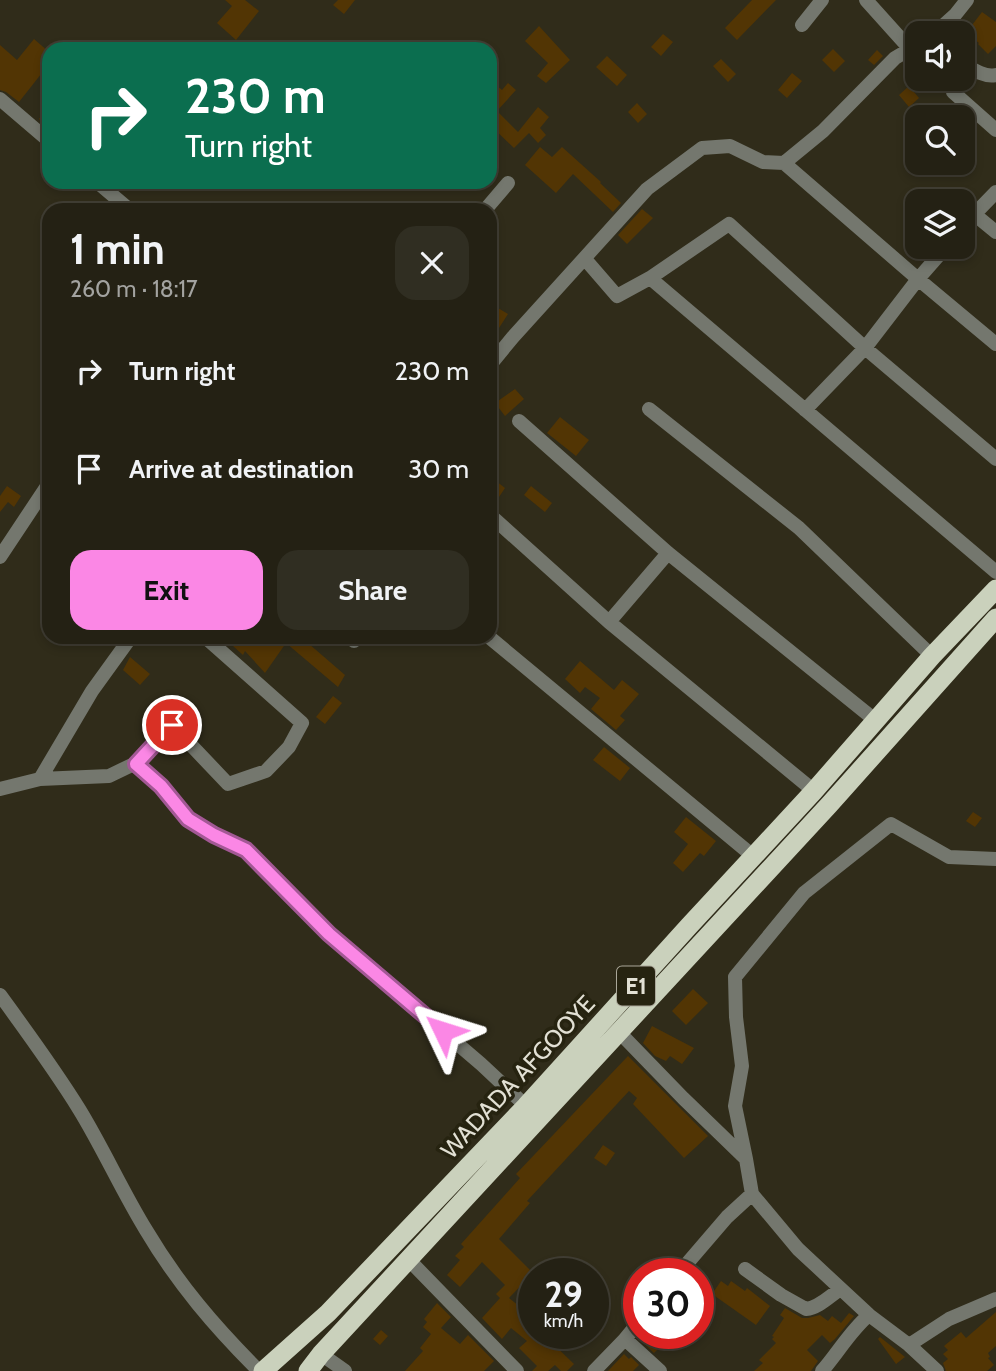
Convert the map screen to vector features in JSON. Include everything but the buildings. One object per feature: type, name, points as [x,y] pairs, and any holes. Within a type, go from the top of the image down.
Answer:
[{"type":"highway","name":"WADADA AFGOOYE","points":[[270,1369],[328,1313],[526,1106],[814,791],[932,656],[996,589]]},
{"type":"highway","name":"WADADA AFGOOYE","points":[[308,1371],[408,1258],[829,805],[996,618]]},
{"type":"street","points":[[802,25],[822,0]]},
{"type":"street","points":[[866,0],[905,38]]},
{"type":"street","points":[[948,21],[967,0]]},
{"type":"street","points":[[784,163],[823,131],[895,58],[905,52]]},
{"type":"street","points":[[975,70],[991,77],[996,75]]},
{"type":"street","points":[[953,91],[996,130]]},
{"type":"street","points":[[0,99],[42,135]]},
{"type":"street","points":[[497,356],[647,189],[702,148],[730,146],[763,162],[784,163],[996,344]]},
{"type":"street","points":[[491,203],[508,183]]},
{"type":"street","points":[[105,189],[122,203]]},
{"type":"street","points":[[975,214],[996,192]]},
{"type":"street","points":[[975,216],[996,232]]},
{"type":"street","points":[[585,259],[617,296],[650,278],[729,224],[864,348],[996,458]]},
{"type":"street","points":[[805,410],[864,348],[936,259]]},
{"type":"street","points":[[650,278],[996,572]]},
{"type":"street","points":[[649,409],[799,528],[932,656]]},
{"type":"street","points":[[519,421],[668,553],[875,720]]},
{"type":"street","points":[[0,557],[42,494]]},
{"type":"street","points":[[497,521],[609,621],[814,791]]},
{"type":"street","points":[[609,621],[668,553]]},
{"type":"street","points":[[40,779],[92,691],[126,644]]},
{"type":"street","points":[[0,789],[40,779],[110,776],[136,764],[172,725],[228,784],[266,771],[289,747],[302,723],[213,644]]},
{"type":"street","points":[[497,644],[753,856]]},
{"type":"street","points":[[136,764],[161,786],[188,819],[246,850],[329,934],[471,1055],[526,1106]]},
{"type":"street","points":[[937,1371],[909,1345],[839,1290],[798,1249],[752,1194],[735,1106],[742,1066],[736,1017],[735,977],[804,893],[891,824],[948,857],[996,859]]},
{"type":"street","points":[[0,995],[79,1109],[148,1233],[193,1300],[213,1323],[270,1369]]},
{"type":"street","points":[[619,1032],[746,1159]]},
{"type":"street","points":[[692,1258],[727,1217],[752,1194]]},
{"type":"street","points":[[408,1258],[517,1371]]},
{"type":"street","points":[[745,1269],[781,1295],[809,1310],[839,1290]]},
{"type":"street","points":[[909,1345],[949,1320],[996,1299]]},
{"type":"street","points":[[822,1371],[857,1326],[869,1315]]},
{"type":"street","points":[[594,1371],[623,1341]]},
{"type":"street","points":[[636,1349],[660,1371]]},
{"type":"street","points":[[321,1354],[345,1371]]},
{"type":"route","points":[[172,725],[136,764],[161,786],[188,819],[246,850],[329,934],[443,1031]]}]
